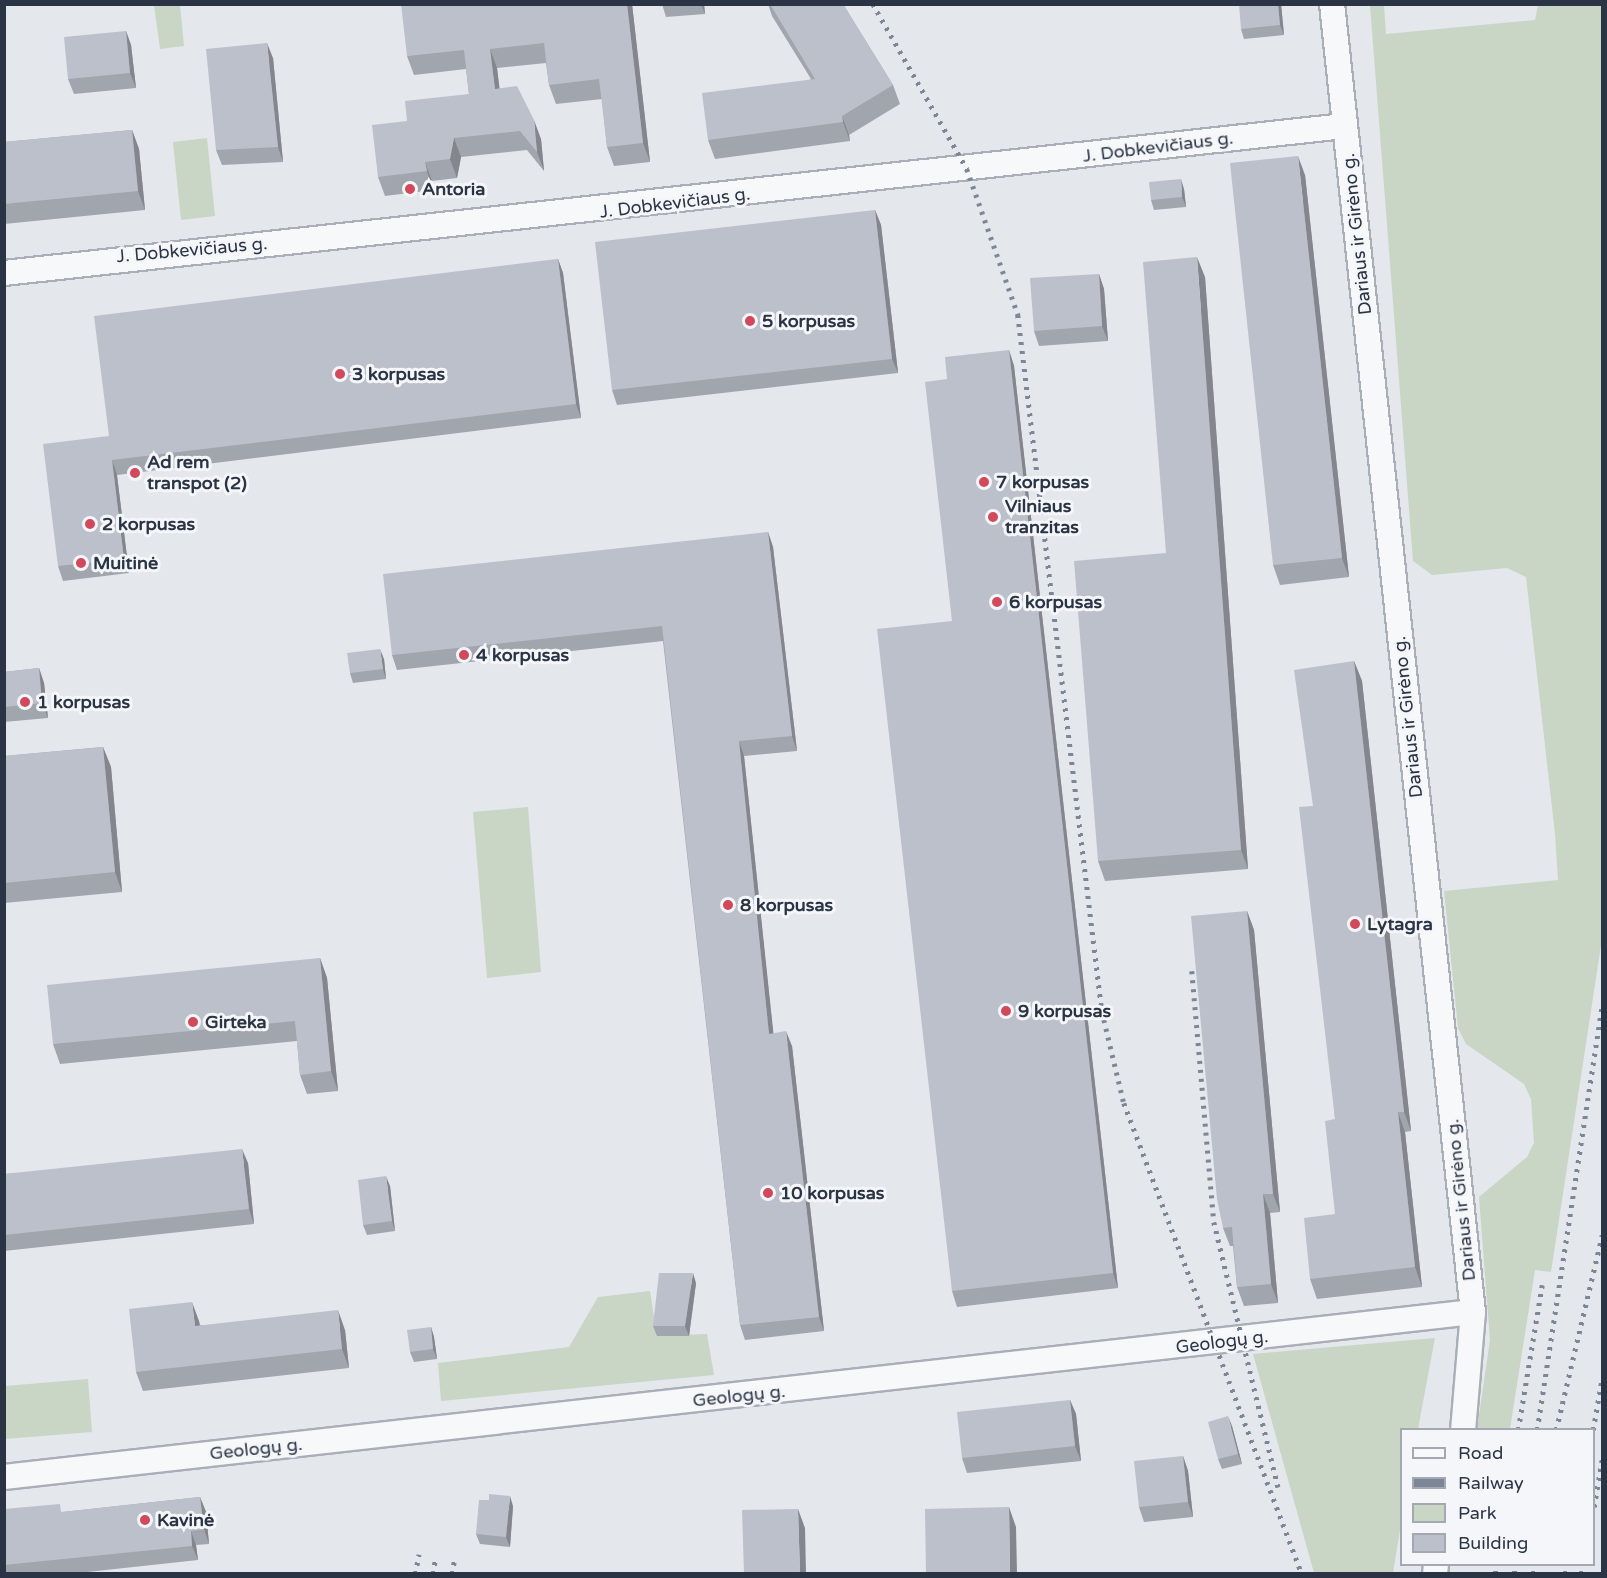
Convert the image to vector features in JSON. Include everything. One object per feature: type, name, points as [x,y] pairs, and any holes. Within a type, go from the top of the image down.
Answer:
[{"type":"street","name":"Dariaus ir Girėno g.","points":[[1332,4],[1473,1312],[1463,1428]]},
{"type":"street","name":"J. Dobkevičiaus g.","points":[[4,273],[1346,126]]},
{"type":"street","name":"Geologų g.","points":[[4,1477],[1473,1312]]},
{"type":"green space","points":[[154,5],[180,5],[184,46],[160,49]]},
{"type":"green space","points":[[1370,5],[1384,5],[1386,34],[1535,20],[1538,5],[1602,5],[1602,939],[1551,1272],[1535,1270],[1510,1428],[1477,1428],[1490,1340],[1479,1197],[1527,1157],[1534,1143],[1531,1099],[1524,1084],[1466,1044],[1458,1028],[1444,891],[1558,880],[1555,834],[1526,577],[1507,568],[1432,575],[1413,561]]},
{"type":"green space","points":[[207,138],[215,216],[181,220],[173,142]]},
{"type":"green space","points":[[528,807],[541,972],[487,978],[473,812]]},
{"type":"green space","points":[[650,1291],[657,1336],[707,1334],[714,1375],[441,1401],[438,1363],[569,1347],[598,1297]]},
{"type":"green space","points":[[1435,1338],[1418,1428],[1400,1428],[1400,1530],[1393,1573],[1314,1573],[1253,1354]]},
{"type":"green space","points":[[88,1379],[92,1432],[5,1439],[5,1386]]},
{"type":"building","points":[[401,4],[627,4],[643,143],[607,147],[599,79],[549,85],[544,43],[490,49],[495,89],[517,86],[534,120],[537,152],[520,131],[454,138],[450,159],[425,162],[427,171],[378,177],[372,125],[407,121],[405,101],[469,94],[464,50],[407,56]]},
{"type":"building","points":[[770,4],[843,4],[893,85],[842,116],[843,122],[708,140],[702,93],[815,79]]},
{"type":"building","points":[[1239,4],[1278,4],[1280,25],[1241,29]]},
{"type":"building","points":[[126,31],[130,73],[68,79],[64,37]]},
{"type":"building","points":[[267,43],[278,147],[216,150],[206,49]]},
{"type":"building","points":[[132,130],[138,191],[4,204],[4,142]]},
{"type":"building","points":[[1298,156],[1342,558],[1273,565],[1230,163]]},
{"type":"building","points":[[1181,179],[1182,197],[1151,200],[1149,182]]},
{"type":"building","name":"5 korpusas","points":[[875,210],[892,359],[612,390],[595,242]]},
{"type":"building","points":[[1197,257],[1241,850],[1098,861],[1074,561],[1166,553],[1143,262]]},
{"type":"building","name":"3 korpusas","points":[[558,259],[576,404],[112,460],[124,559],[58,566],[43,444],[109,436],[94,316]]},
{"type":"building","points":[[1099,274],[1102,326],[1034,331],[1030,278]]},
{"type":"building","name":"9 korpusas","points":[[1009,350],[1113,1273],[952,1291],[877,629],[952,621],[925,382],[947,379],[945,357]]},
{"type":"building","points":[[768,532],[792,736],[739,741],[769,1034],[786,1031],[819,1317],[740,1325],[662,626],[392,655],[383,574]]},
{"type":"building","points":[[380,649],[383,669],[350,673],[347,653]]},
{"type":"building","points":[[1354,661],[1404,1112],[1398,1112],[1415,1267],[1310,1279],[1304,1218],[1335,1214],[1325,1121],[1335,1119],[1299,807],[1313,806],[1294,670]]},
{"type":"building","points":[[39,668],[42,703],[4,707],[4,672]]},
{"type":"building","points":[[103,747],[115,872],[4,883],[4,756]]},
{"type":"building","points":[[1247,911],[1273,1194],[1263,1194],[1271,1284],[1237,1287],[1232,1227],[1223,1228],[1217,1199],[1191,916]]},
{"type":"building","name":"Girteka","points":[[320,958],[331,1071],[300,1075],[295,1021],[53,1044],[47,985]]},
{"type":"building","points":[[242,1149],[249,1209],[4,1235],[4,1174]]},
{"type":"building","points":[[386,1176],[392,1221],[363,1225],[358,1180]]},
{"type":"building","points":[[659,1273],[693,1273],[685,1326],[653,1326]]},
{"type":"building","points":[[192,1302],[195,1326],[338,1310],[342,1349],[136,1372],[129,1309]]},
{"type":"building","points":[[431,1327],[433,1349],[410,1352],[407,1330]]},
{"type":"building","points":[[1070,1400],[1075,1446],[962,1458],[957,1412]]},
{"type":"building","points":[[1228,1416],[1238,1454],[1218,1459],[1208,1422]]},
{"type":"building","points":[[1183,1456],[1188,1502],[1139,1507],[1134,1461]]},
{"type":"building","points":[[489,1494],[510,1496],[506,1537],[476,1534],[479,1500],[489,1500]]},
{"type":"building","points":[[200,1497],[204,1529],[191,1531],[192,1546],[4,1565],[4,1509],[60,1504],[61,1512]]},
{"type":"building","points":[[1009,1507],[1010,1574],[926,1574],[925,1509]]},
{"type":"building","points":[[798,1509],[800,1574],[744,1574],[742,1510]]},
{"type":"railway","points":[[873,4],[967,169],[1018,315],[1102,1011],[1124,1103],[1302,1574]]},
{"type":"railway","points":[[1192,971],[1214,1222],[1278,1487]]},
{"type":"railway","points":[[1537,1428],[1602,1006]]},
{"type":"railway","points":[[1556,1428],[1602,1235]]},
{"type":"railway","points":[[1518,1428],[1542,1285]]},
{"type":"railway","points":[[1593,1428],[1602,1378]]},
{"type":"railway","points":[[1595,1501],[1602,1459]]},
{"type":"railway","points":[[415,1574],[419,1554]]},
{"type":"railway","points":[[433,1574],[435,1559]]},
{"type":"railway","points":[[452,1574],[454,1561]]},
{"type":"railway","points":[[1495,1574],[1496,1566]]},
{"type":"railway","points":[[1514,1574],[1515,1566]]},
{"type":"railway","points":[[1533,1574],[1535,1566]]},
{"type":"railway","points":[[1565,1574],[1567,1566]]},
{"type":"railway","points":[[1581,1574],[1583,1566]]},
{"type":"place","name":"Antoria","points":[[410,189]]},
{"type":"place","name":"5 korpusas","points":[[750,321]]},
{"type":"place","name":"3 korpusas","points":[[340,374]]},
{"type":"place","name":"Ad rem transpot (2)","points":[[135,473]]},
{"type":"place","name":"7 korpusas","points":[[984,482]]},
{"type":"place","name":"Vilniaus tranzitas","points":[[993,517]]},
{"type":"place","name":"2 korpusas","points":[[90,524]]},
{"type":"place","name":"Muitinė","points":[[81,563]]},
{"type":"place","name":"6 korpusas","points":[[997,602]]},
{"type":"place","name":"4 korpusas","points":[[464,655]]},
{"type":"place","name":"1 korpusas","points":[[25,702]]},
{"type":"place","name":"8 korpusas","points":[[728,905]]},
{"type":"place","name":"Lytagra","points":[[1355,924]]},
{"type":"place","name":"9 korpusas","points":[[1006,1011]]},
{"type":"place","name":"Girteka","points":[[193,1022]]},
{"type":"place","name":"10 korpusas","points":[[768,1193]]},
{"type":"place","name":"Kavinė","points":[[145,1520]]}]
